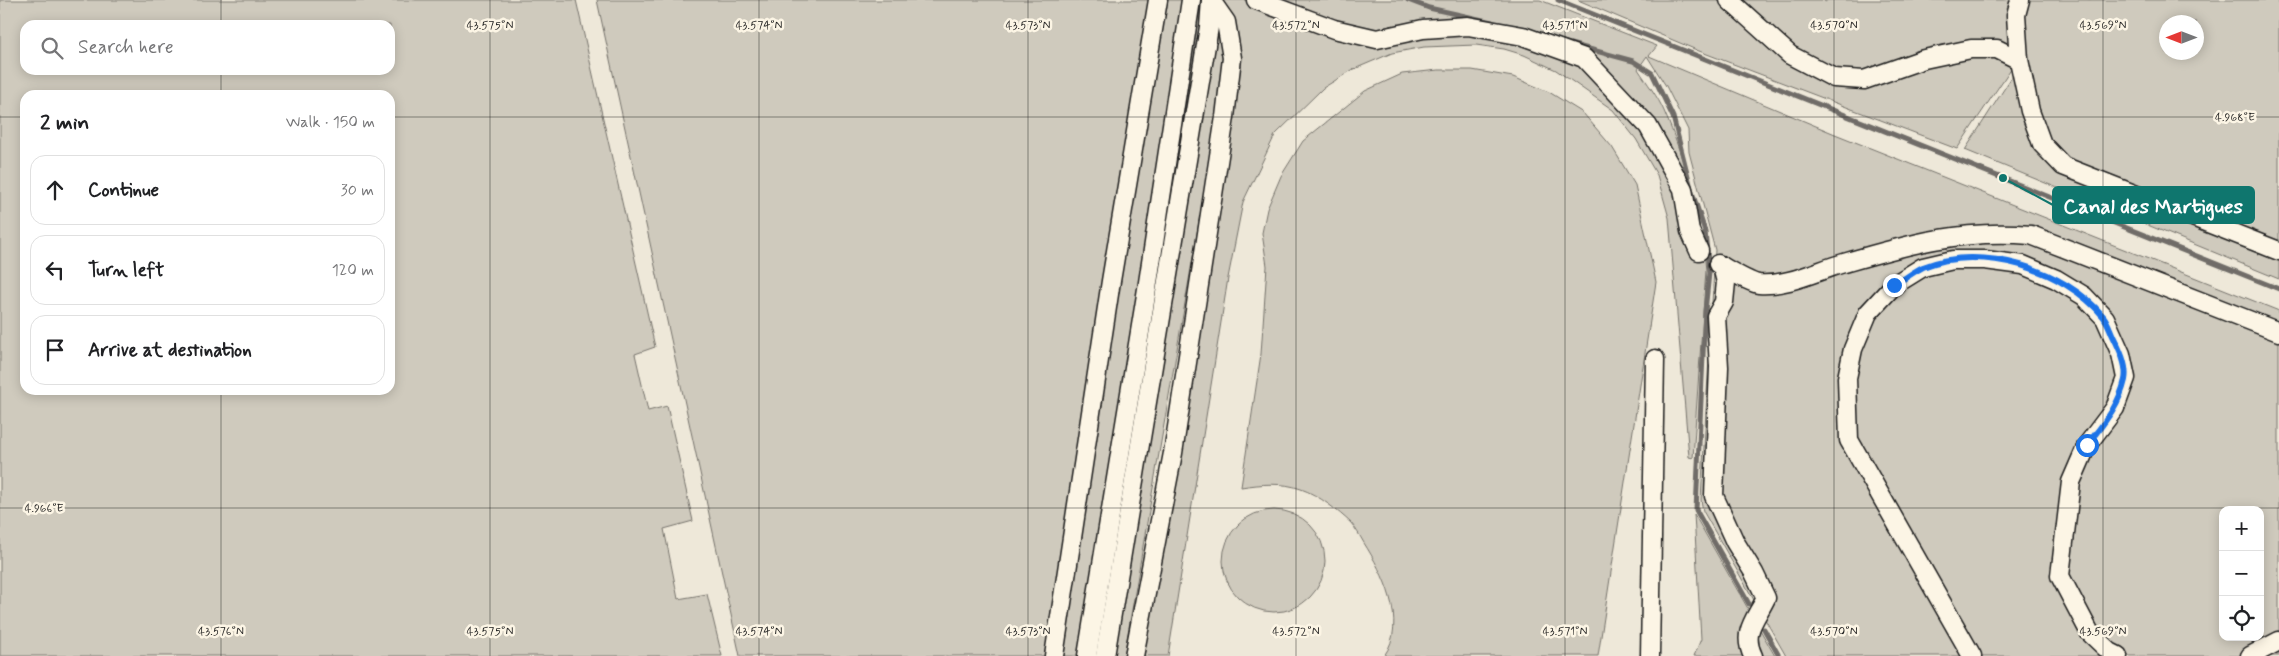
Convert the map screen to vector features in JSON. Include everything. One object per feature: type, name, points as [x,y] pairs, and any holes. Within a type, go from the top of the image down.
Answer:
[{"type":"lane","points":[[1054,656],[1111,281],[1158,0]]},
{"type":"lane","points":[[1086,656],[1145,299],[1191,0]]},
{"type":"lane","points":[[1256,0],[1334,30],[1377,40],[1423,29],[1468,26],[1522,36],[1584,58],[1648,126],[1683,189],[1690,231],[1699,251]]},
{"type":"lane","points":[[1730,0],[1790,56],[1834,78],[1864,80],[1924,59],[1971,49],[1997,49],[2019,60]]},
{"type":"lane","points":[[2020,0],[2016,15],[2019,60],[2030,111],[2042,144],[2063,166],[2279,251]]},
{"type":"lane","points":[[1105,656],[1211,1]]},
{"type":"lane","points":[[1134,656],[1173,453],[1225,118],[1232,58],[1226,22],[1211,1]]},
{"type":"lane","points":[[1753,656],[1750,649],[1748,629],[1766,598],[1754,573],[1735,542],[1714,496],[1718,367],[1716,316],[1724,302],[1726,282],[1720,265],[1757,284],[1788,282],[1915,242],[1954,235],[2003,232],[2031,235],[2279,332]]},
{"type":"lane","points":[[1972,656],[1849,440],[1847,378],[1853,349],[1868,313],[1894,285],[1923,267],[1954,260],[1985,260],[2023,265],[2056,278],[2084,296],[2105,318],[2121,354],[2126,378],[2115,408],[2087,445],[2071,482],[2060,576],[2090,633],[2110,652],[2118,656]]},
{"type":"lane","points":[[1650,656],[1655,359]]},
{"type":"lane","points":[[2250,656],[2279,642]]},
{"type":"shaded area","points":[[0,0],[576,0],[655,347],[635,354],[648,411],[667,406],[693,521],[664,529],[678,599],[707,594],[722,656],[0,656]]},
{"type":"shaded area","points":[[597,0],[1203,0],[1214,22],[1220,40],[1223,83],[1124,656],[740,656]]},
{"type":"shaded area","points":[[1222,0],[1540,0],[1657,46],[1649,56],[1835,134],[2279,311],[2279,656],[1786,656],[1703,511],[1701,500],[1715,250],[1689,152],[1688,130],[1666,86],[1647,56],[1638,69],[1662,106],[1679,149],[1691,189],[1704,250],[1706,270],[1693,458],[1689,457],[1669,218],[1657,175],[1636,139],[1613,110],[1556,70],[1524,55],[1504,49],[1476,45],[1424,47],[1392,53],[1352,70],[1323,88],[1275,135],[1243,202],[1228,278],[1168,656],[1144,656],[1241,66],[1240,48],[1234,24]]},
{"type":"shaded area","points":[[1578,0],[1824,0],[1825,2],[1828,0],[2012,0],[2012,67],[1957,149],[1699,51]]},
{"type":"shaded area","points":[[2024,0],[2279,0],[2279,246],[2069,161],[2042,133],[2023,63]]},
{"type":"shaded area","points":[[1438,70],[1472,70],[1513,77],[1549,92],[1583,113],[1612,147],[1635,185],[1656,282],[1598,656],[1384,656],[1391,643],[1394,628],[1390,598],[1379,569],[1351,523],[1321,499],[1301,489],[1279,484],[1241,487],[1261,354],[1267,266],[1262,233],[1267,209],[1281,176],[1303,141],[1365,91],[1402,74]]},
{"type":"shaded area","points":[[2015,72],[2037,146],[2279,259],[2279,279],[1965,150]]},
{"type":"shaded area","points":[[1274,510],[1294,514],[1310,525],[1321,541],[1325,561],[1321,581],[1310,597],[1294,608],[1274,612],[1254,608],[1238,597],[1227,581],[1223,561],[1227,541],[1238,525],[1254,514]]},
{"type":"shaded area","points":[[1694,514],[1775,656],[1694,656],[1701,639]]},
{"type":"waterway","points":[[1408,0],[1429,8],[1492,22]]},
{"type":"waterway","points":[[1558,0],[2279,289]]},
{"type":"waterway","points":[[1563,42],[1633,61],[1652,73],[1673,117],[1692,192],[1705,231],[1709,273],[1705,311],[1696,510],[1749,604]]},
{"type":"waterway","points":[[1764,629],[1779,656]]},
{"type":"place","name":"Canal des Martigues","points":[[2003,178]]},
{"type":"route","points":[[1894,285],[1923,267],[1954,260],[1985,260],[2023,265],[2056,278],[2084,296],[2105,318],[2121,354],[2126,378],[2115,408],[2087,445]]}]
